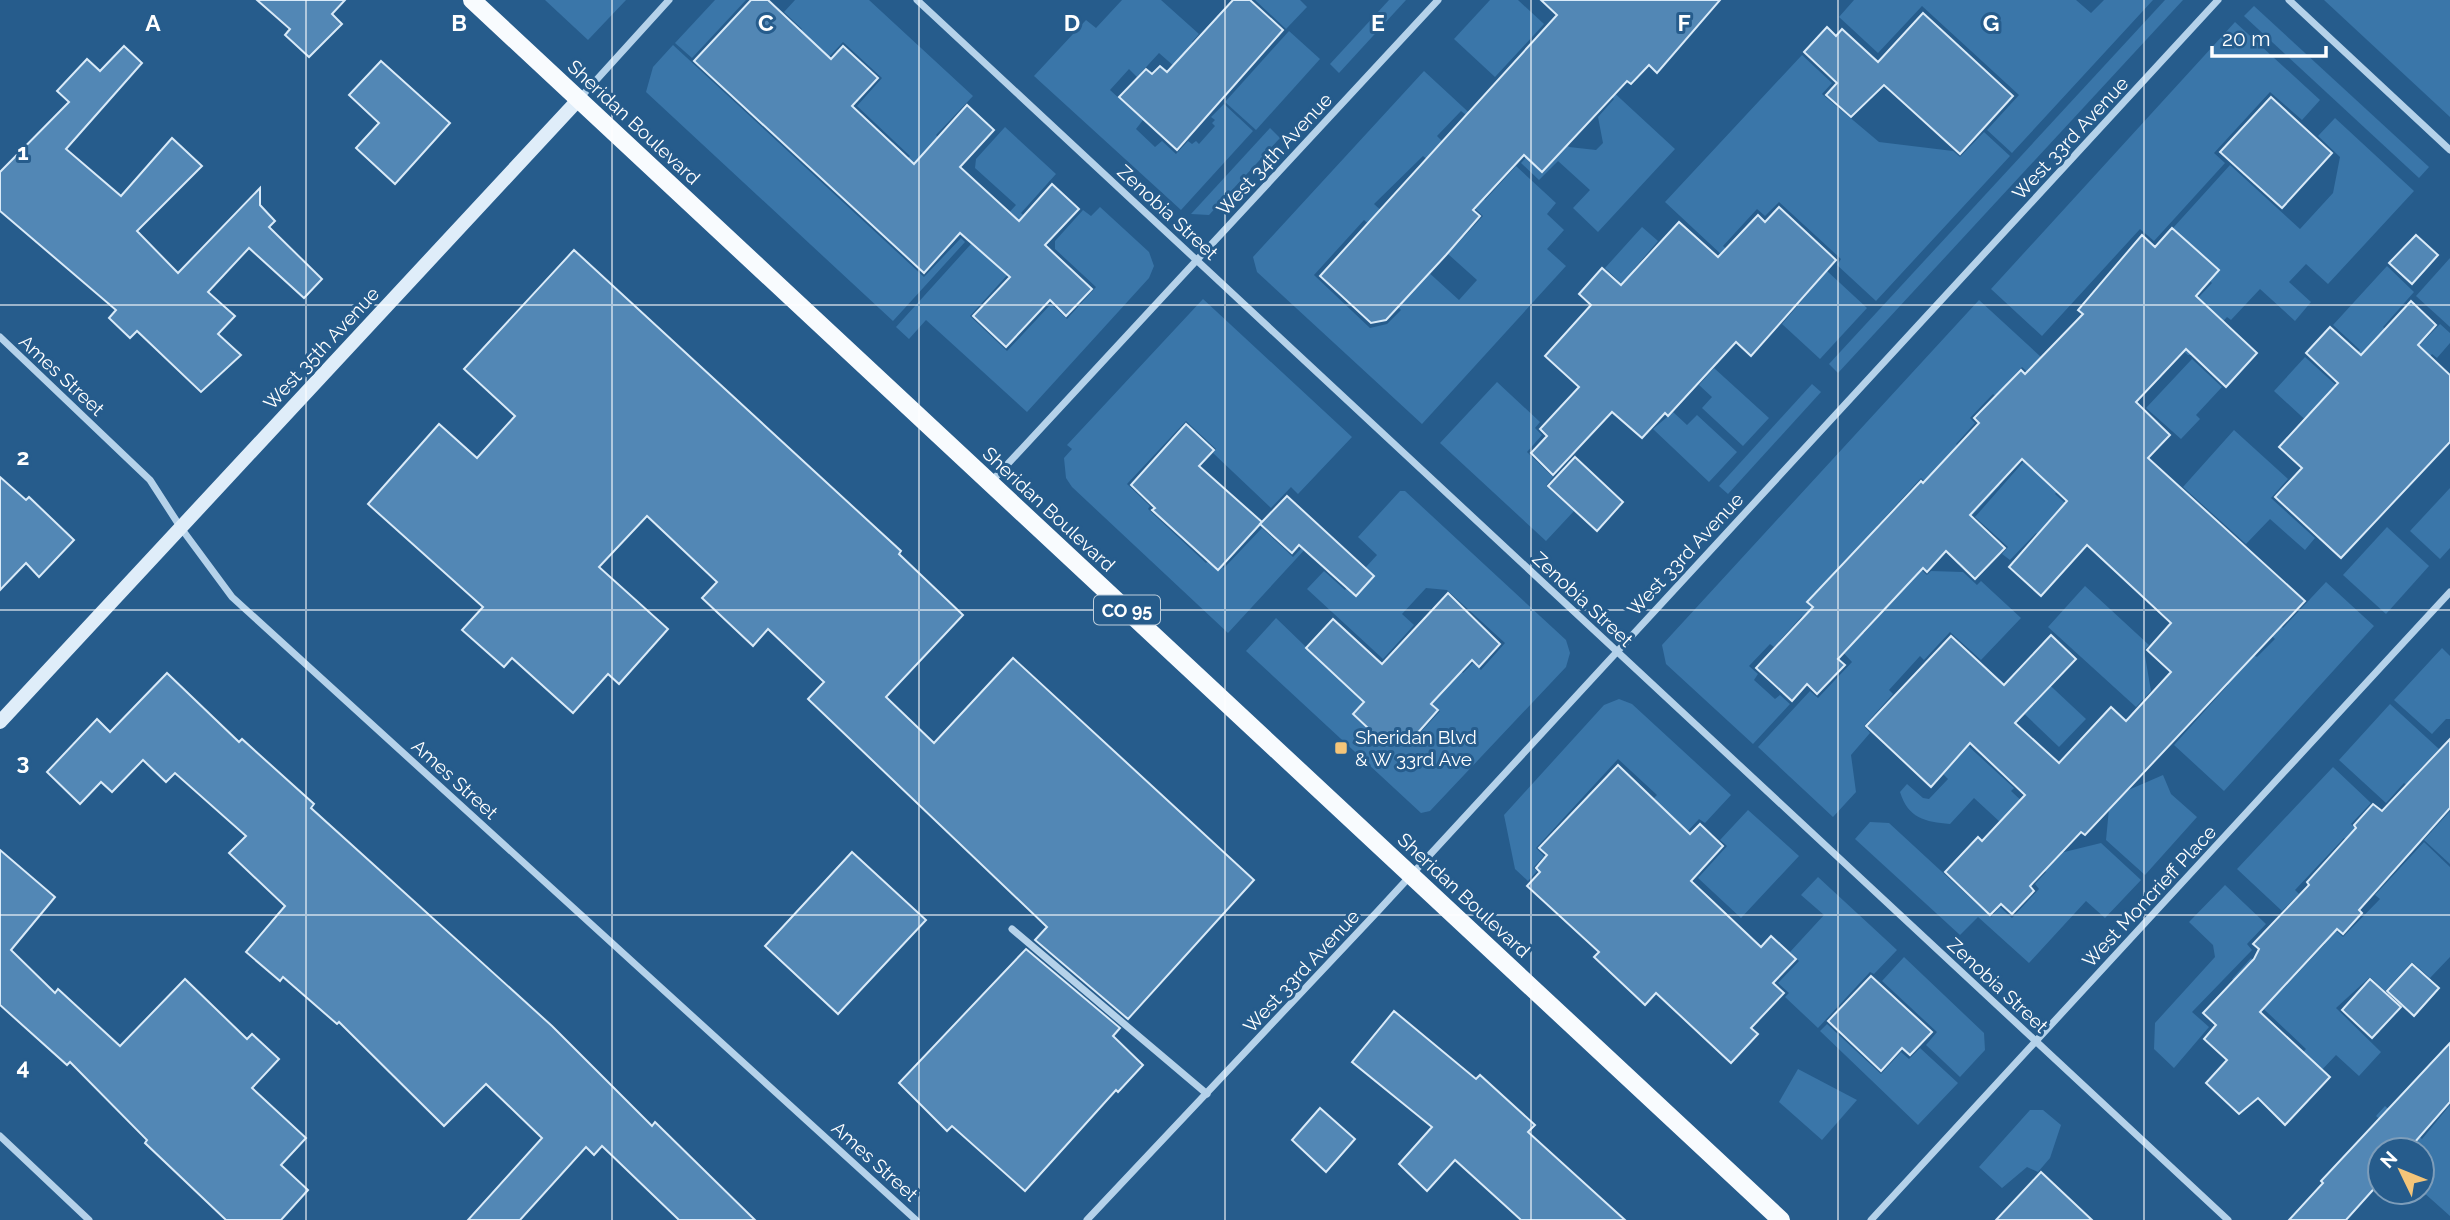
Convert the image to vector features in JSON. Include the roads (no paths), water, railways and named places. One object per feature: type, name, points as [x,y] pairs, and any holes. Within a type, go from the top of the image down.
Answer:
[{"type":"main road","name":"Sheridan Boulevard","points":[[472,0],[1782,1220]]},
{"type":"street","name":"West 35th Avenue","points":[[0,722],[669,0]]},
{"type":"street","name":"Zenobia Street","points":[[917,0],[2228,1220]]},
{"type":"street","name":"West 34th Avenue","points":[[990,483],[1438,0]]},
{"type":"street","name":"West 33rd Avenue","points":[[1087,1220],[1617,652],[2218,0]]},
{"type":"street","points":[[2289,0],[2450,150]]},
{"type":"street","name":"Ames Street","points":[[0,337],[150,480],[181,528],[232,597],[916,1220]]},
{"type":"street","name":"West Moncrieff Place","points":[[1871,1220],[2450,593]]},
{"type":"street","points":[[1012,929],[1207,1094]]},
{"type":"street","points":[[0,1136],[89,1220]]},
{"type":"place","name":"Sheridan Blvd & W 33rd Ave","points":[[1341,748]]}]
